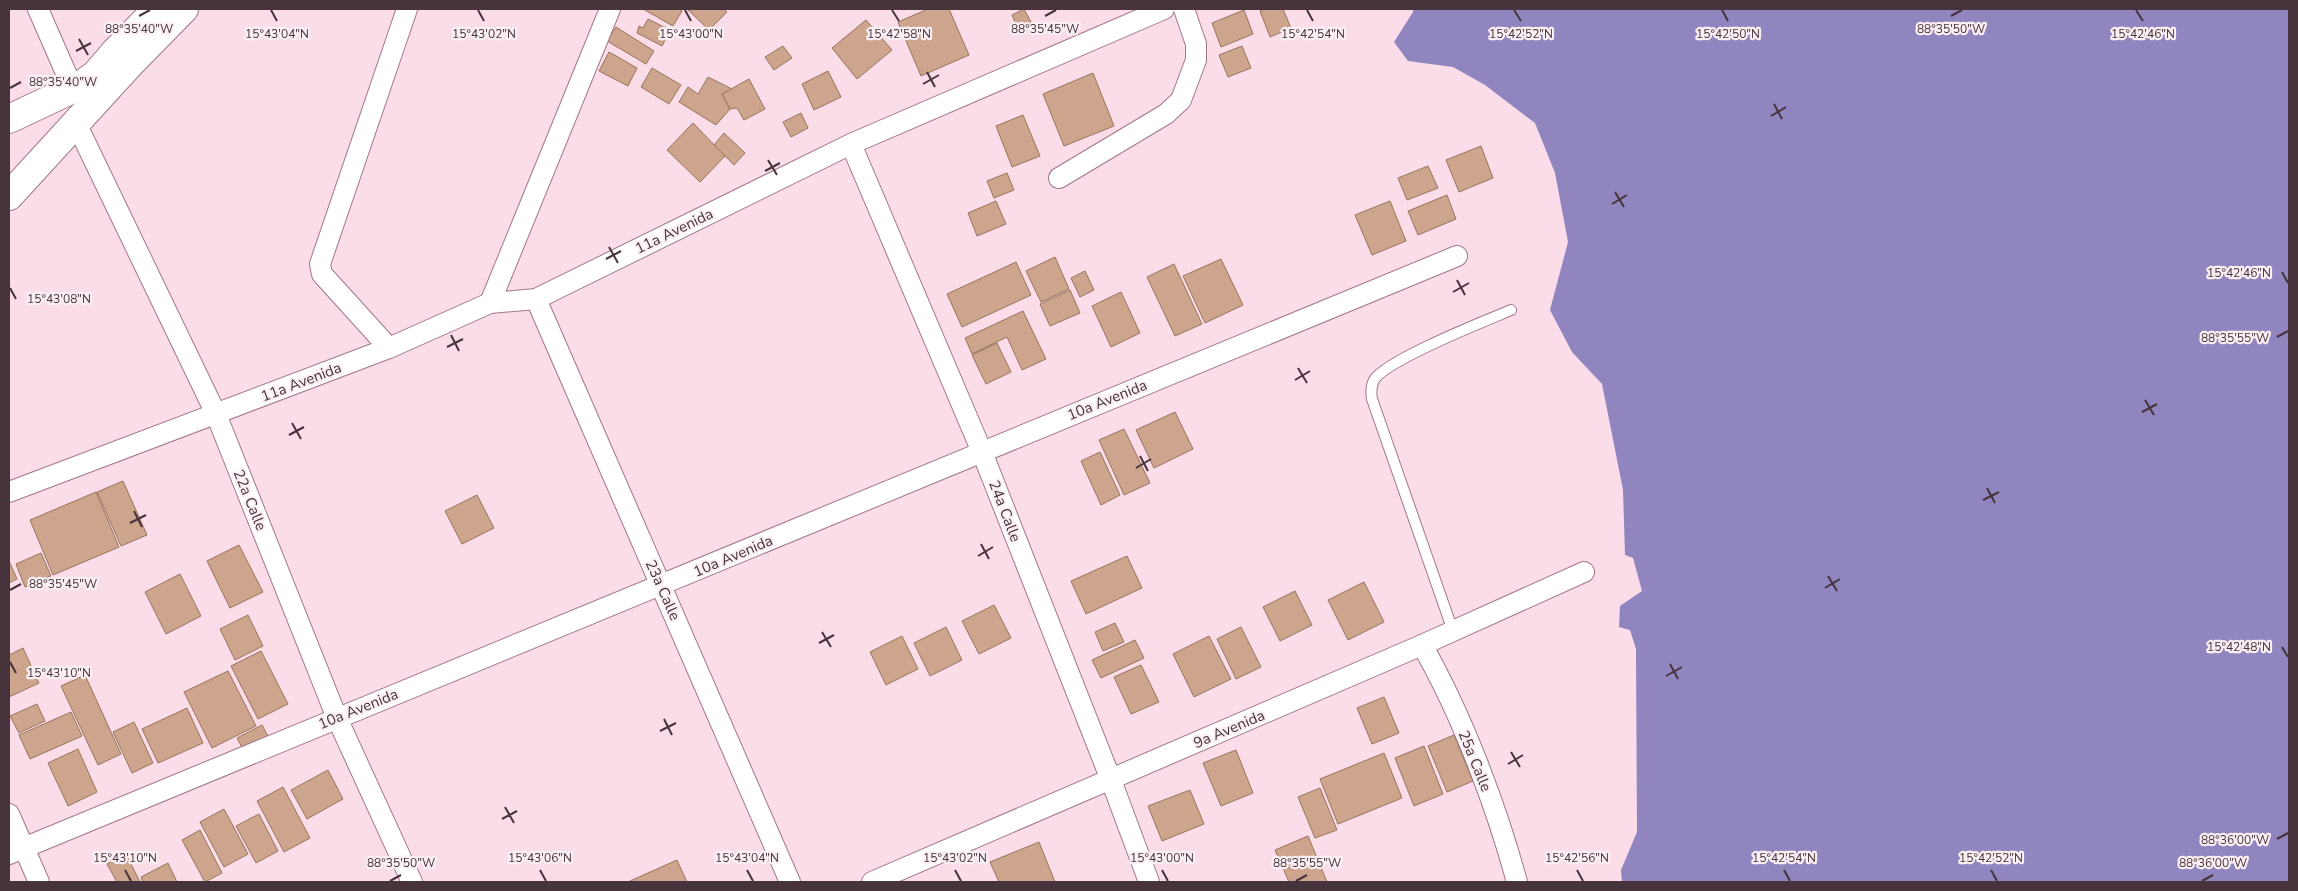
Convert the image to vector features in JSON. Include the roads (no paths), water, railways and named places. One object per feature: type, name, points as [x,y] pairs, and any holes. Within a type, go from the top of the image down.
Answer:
[{"type":"main road","points":[[9,196],[76,123],[157,9]]},
{"type":"main road","points":[[9,99],[70,81],[122,58],[184,9]]},
{"type":"main road","points":[[9,119],[70,81]]},
{"type":"street","points":[[38,9],[70,81]]},
{"type":"street","points":[[389,348],[322,274],[320,264],[407,9]]},
{"type":"street","points":[[490,303],[610,9]]},
{"type":"street","name":"11a Avenida","points":[[9,492],[389,348],[490,303],[536,299],[851,144],[1160,9]]},
{"type":"street","points":[[1059,178],[1166,114],[1181,100],[1196,60],[1196,44],[1184,9]]},
{"type":"street","name":"22a Calle","points":[[76,123],[216,414],[337,718],[412,882]]},
{"type":"street","name":"24a Calle","points":[[851,144],[982,452],[1111,780],[1149,882]]},
{"type":"street","name":"10a Avenida","points":[[16,850],[662,586],[1457,256]]},
{"type":"street","name":"23a Calle","points":[[536,299],[790,882]]},
{"type":"street","name":"9a Avenida","points":[[872,882],[1422,645],[1584,572]]},
{"type":"street","name":"25a Calle","points":[[1422,645],[1442,679],[1486,788],[1517,882]]},
{"type":"street","points":[[9,814],[16,850],[39,882]]},
{"type":"lane","points":[[1453,631],[1372,399],[1371,390],[1374,380],[1394,363],[1511,310]]}]
